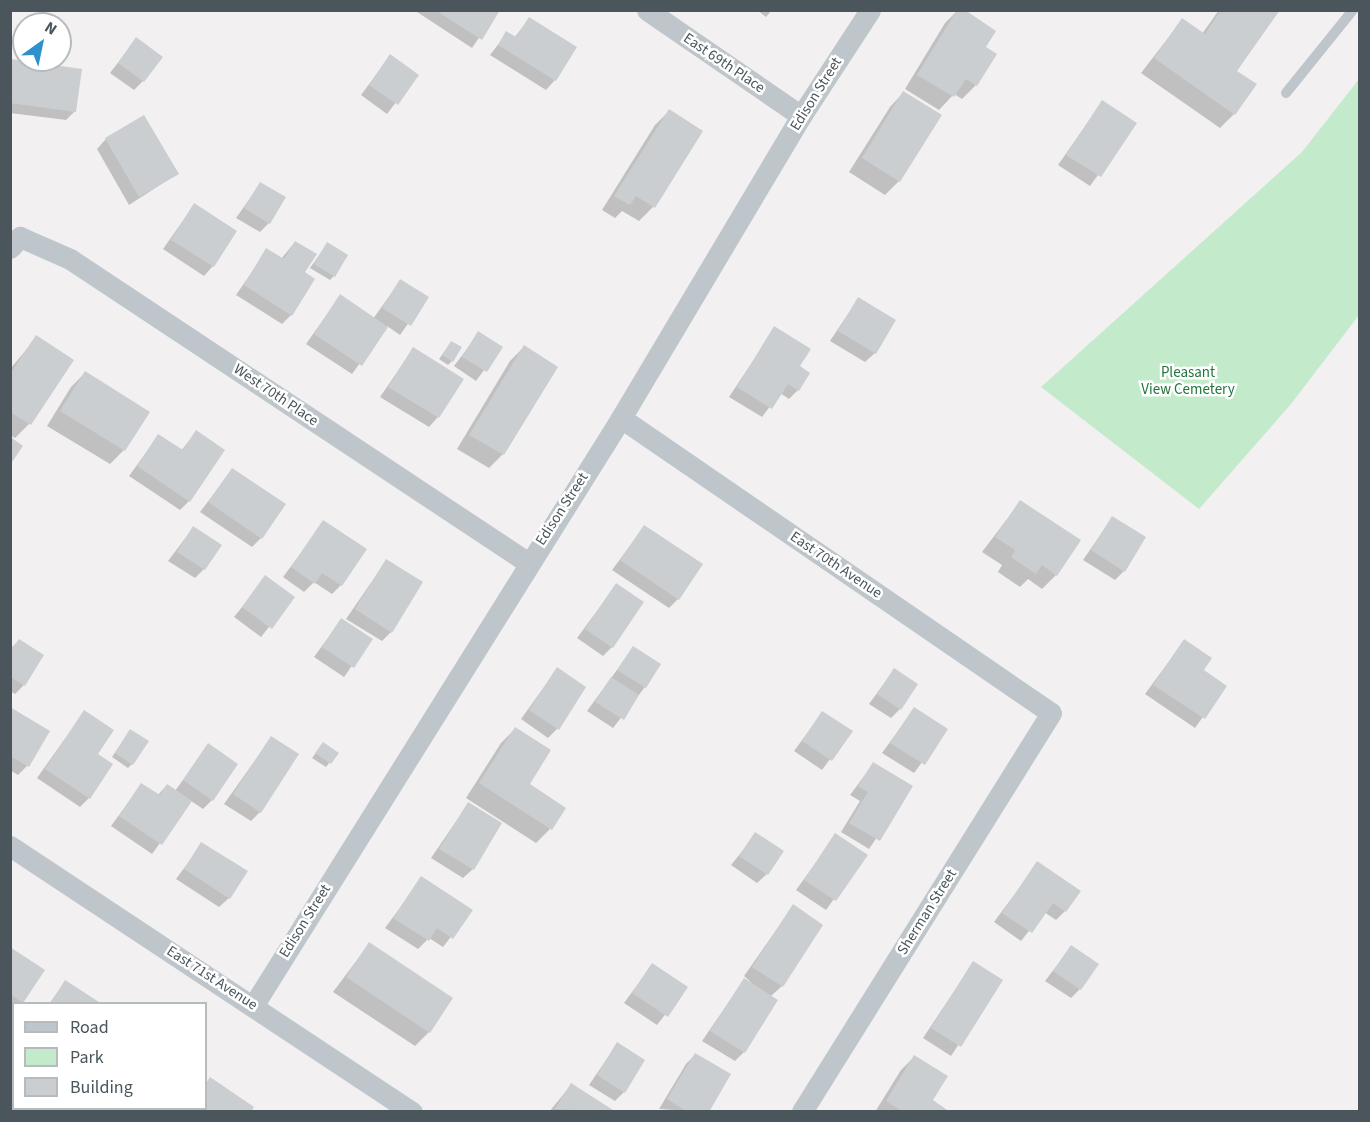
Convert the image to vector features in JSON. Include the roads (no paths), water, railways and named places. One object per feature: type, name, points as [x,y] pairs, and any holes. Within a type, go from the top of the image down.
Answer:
[{"type":"street","name":"East 69th Place","points":[[647,10],[801,116]]},
{"type":"street","name":"Edison Street","points":[[253,1006],[527,562],[621,418],[801,116],[870,10]]},
{"type":"street","name":"West 70th Place","points":[[15,242],[70,258],[527,562]]},
{"type":"street","name":"East 70th Avenue","points":[[621,418],[1051,713]]},
{"type":"street","name":"Sherman Street","points":[[802,1112],[1051,713]]},
{"type":"street","name":"East 71st Avenue","points":[[10,846],[412,1112]]},
{"type":"lane","points":[[1286,93],[1353,10]]},
{"type":"park label","name":"Pleasant View Cemetery","points":[[1188,380]]}]
